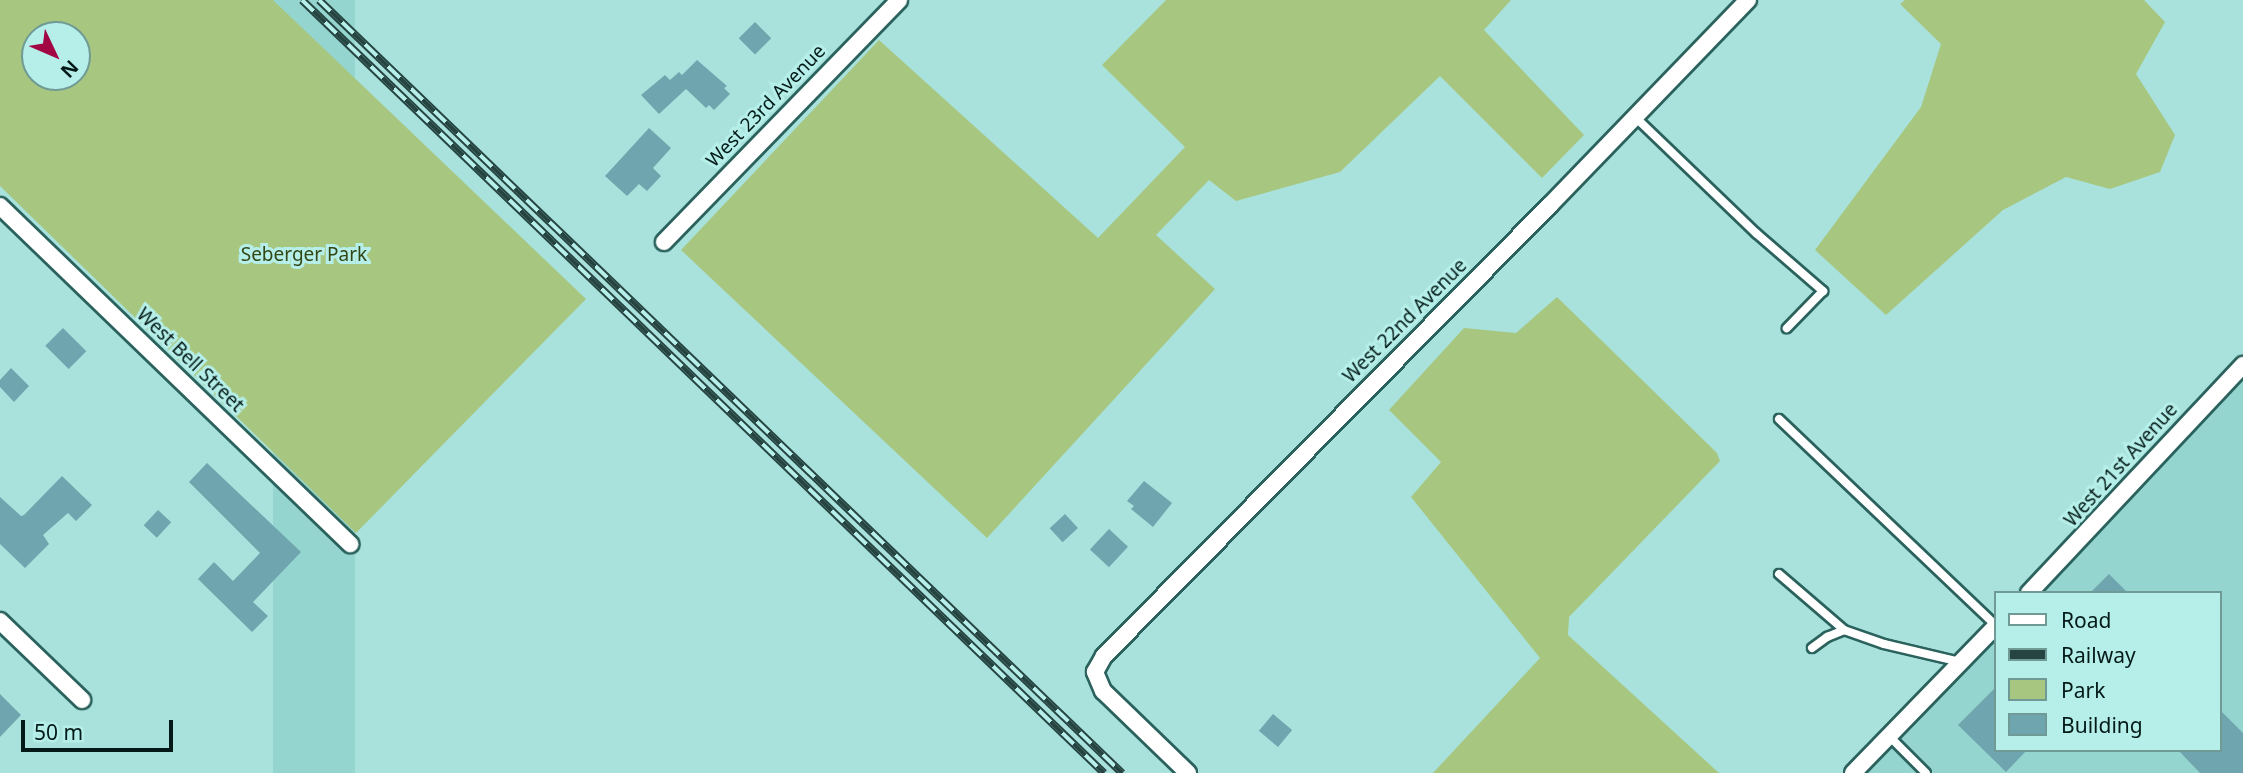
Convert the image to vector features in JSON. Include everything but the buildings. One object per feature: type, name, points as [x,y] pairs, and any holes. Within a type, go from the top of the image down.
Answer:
[{"type":"street","name":"West 23rd Avenue","points":[[664,242],[899,0]]},
{"type":"street","name":"West 22nd Avenue","points":[[1188,773],[1107,696],[1095,672],[1104,656],[1748,0]]},
{"type":"street","name":"West Bell Street","points":[[0,206],[351,544]]},
{"type":"street","name":"West 21st Avenue","points":[[2031,591],[2243,365]]},
{"type":"street","points":[[0,621],[82,700]]},
{"type":"street","points":[[1853,773],[1994,628]]},
{"type":"lane","points":[[1635,117],[1756,233],[1823,291],[1787,328]]},
{"type":"lane","points":[[1779,419],[1994,624]]},
{"type":"lane","points":[[1779,574],[1844,630],[1884,644],[1961,662]]},
{"type":"lane","points":[[1812,648],[1828,636],[1844,630]]},
{"type":"lane","points":[[1889,736],[1926,773]]},
{"type":"shaded area","points":[[273,0],[355,0],[355,773],[273,773]]},
{"type":"shaded area","points":[[2243,377],[2243,773],[1862,773],[1994,636],[1994,752],[2222,752],[2222,591],[2038,591]]},
{"type":"green space","name":"Seberger Park","points":[[0,0],[273,0],[586,299],[356,533],[0,186]]},
{"type":"green space","points":[[1166,0],[1511,0],[1484,30],[1584,135],[1542,178],[1440,76],[1340,172],[1236,201],[1209,180],[1156,235],[1215,289],[987,538],[681,250],[879,40],[1098,238],[1185,147],[1102,65]]},
{"type":"green space","points":[[1905,0],[2144,0],[2165,22],[2136,74],[2175,135],[2160,172],[2110,189],[2066,177],[2003,210],[1886,315],[1815,250],[1921,107],[1941,44],[1900,4]]},
{"type":"green space","points":[[1557,297],[1717,453],[1720,461],[1569,617],[1568,635],[1719,773],[1433,773],[1540,658],[1411,497],[1441,462],[1389,410],[1464,328],[1516,333]]},
{"type":"railway","points":[[302,0],[1104,773]]},
{"type":"railway","points":[[319,0],[1122,773]]}]
